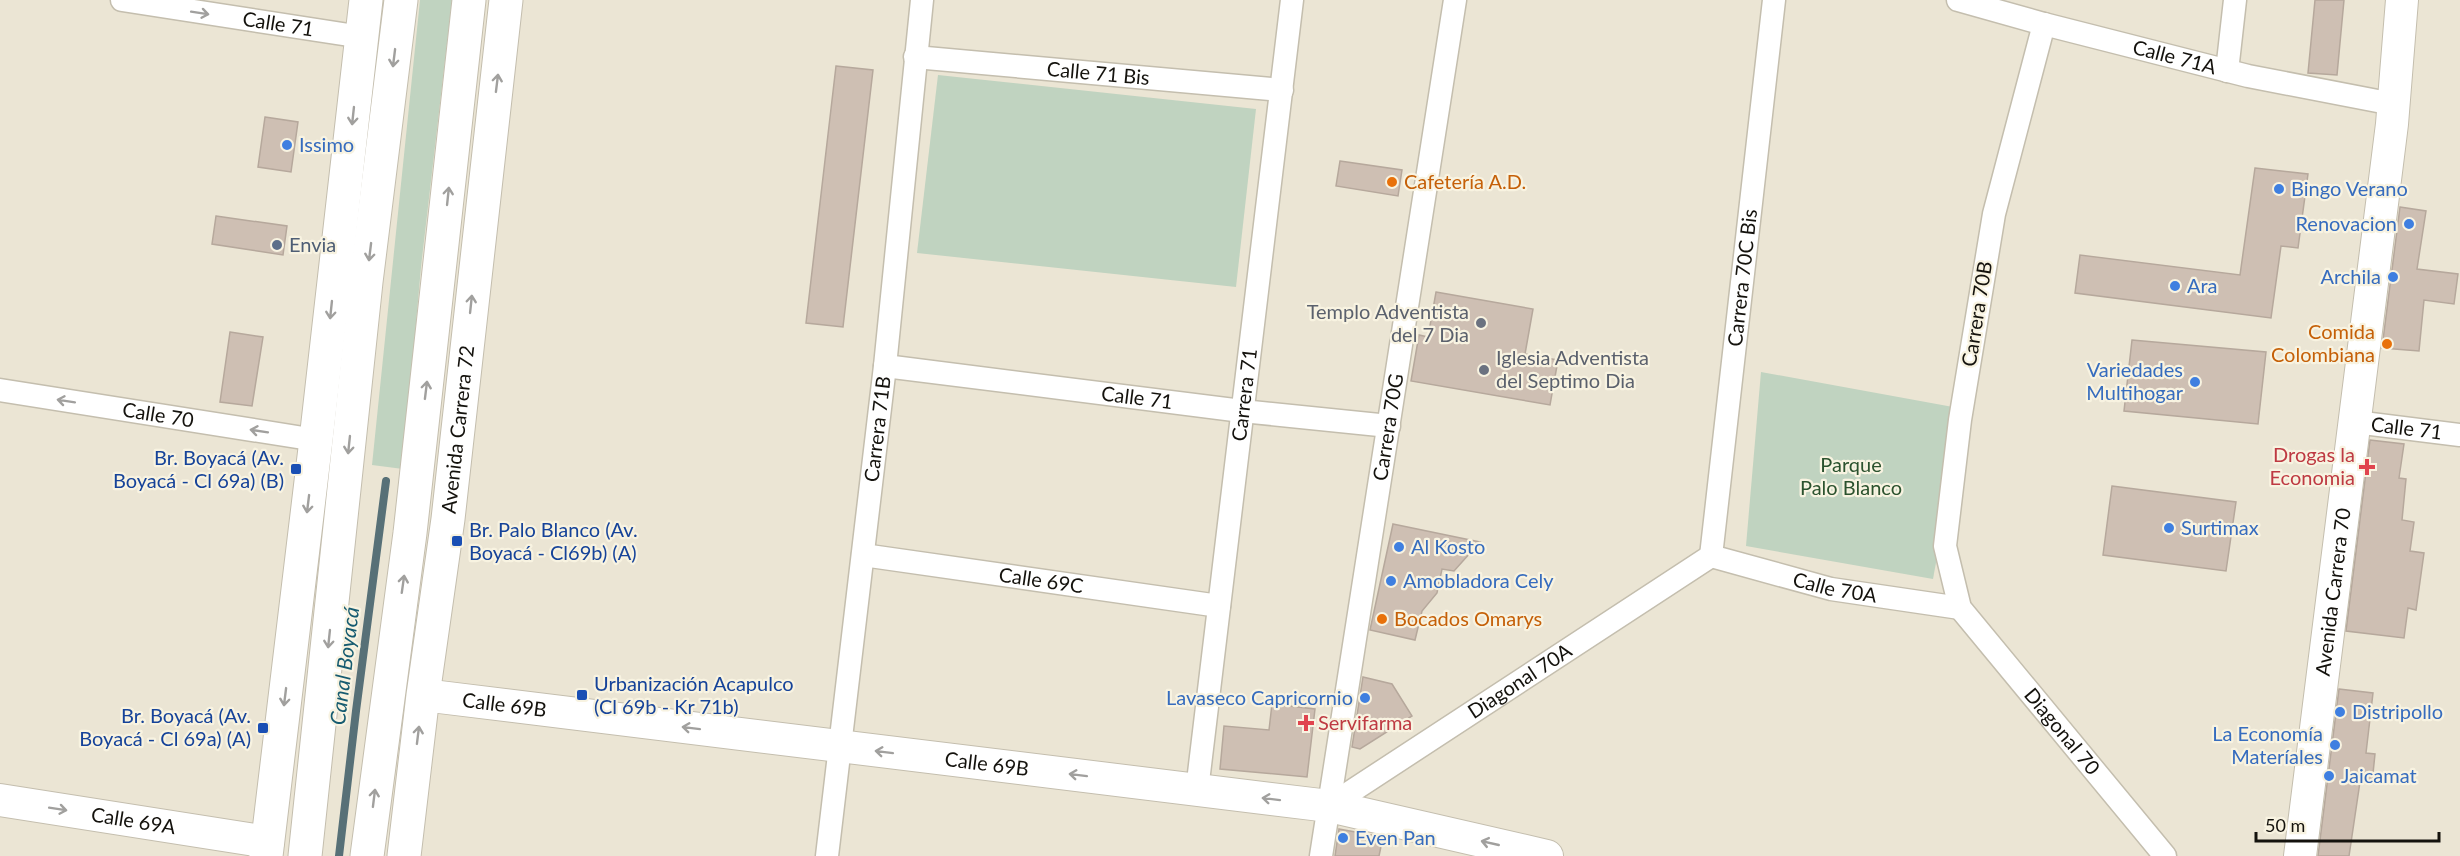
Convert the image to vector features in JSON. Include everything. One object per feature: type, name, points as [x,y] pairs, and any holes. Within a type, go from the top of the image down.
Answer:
[{"type":"highway","points":[[267,849],[366,0]]},
{"type":"highway","points":[[305,856],[366,282],[401,0]]},
{"type":"highway","name":"Avenida Carrera 72","points":[[367,856],[435,312],[469,0]]},
{"type":"highway","points":[[461,67],[494,0]]},
{"type":"highway","name":"Avenida Carrera 72","points":[[404,856],[423,695],[448,519],[506,0]]},
{"type":"highway","points":[[295,612],[321,711]]},
{"type":"highway","points":[[397,623],[423,695]]},
{"type":"street","name":"Calle 71","points":[[122,0],[343,36],[362,37]]},
{"type":"street","name":"Carrera 71B","points":[[827,856],[885,366],[922,0]]},
{"type":"street","name":"Carrera 71","points":[[1197,790],[1292,0]]},
{"type":"street","name":"Carrera 70G","points":[[1321,856],[1455,0]]},
{"type":"street","name":"Carrera 70C Bis","points":[[1711,556],[1774,0]]},
{"type":"street","name":"Calle 71A","points":[[1958,0],[2227,71],[2394,91]]},
{"type":"street","points":[[2227,71],[2235,0]]},
{"type":"street","name":"Avenida Carrera 70","points":[[2380,0],[2394,91]]},
{"type":"street","name":"Avenida Carrera 70","points":[[2300,856],[2355,422],[2394,91],[2402,0]]},
{"type":"street","name":"Carrera 70B","points":[[1960,608],[1945,546],[1960,420],[1994,214],[2044,24]]},
{"type":"street","name":"Calle 71 Bis","points":[[915,57],[1282,90]]},
{"type":"street","name":"Calle 71","points":[[885,366],[1242,411],[1389,426]]},
{"type":"street","name":"Calle 70","points":[[0,390],[316,440]]},
{"type":"street","name":"Calle 71","points":[[2355,422],[2460,435]]},
{"type":"street","name":"Calle 69C","points":[[863,555],[1219,606]]},
{"type":"street","name":"Calle 70A","points":[[1711,556],[1832,589],[1960,608]]},
{"type":"street","name":"Diagonal 70A","points":[[1329,806],[1711,556]]},
{"type":"street","name":"Diagonal 70","points":[[1960,608],[2164,856]]},
{"type":"street","name":"Calle 69B","points":[[423,695],[1329,806],[1547,856]]},
{"type":"street","name":"Calle 69A","points":[[0,800],[267,849]]},
{"type":"green space","points":[[420,0],[452,0],[421,267],[403,469],[372,465]]},
{"type":"green space","points":[[938,75],[1256,109],[1236,287],[917,253]]},
{"type":"green space","name":"Parque Palo Blanco","points":[[1761,372],[1964,409],[1933,579],[1746,546]]},
{"type":"building","points":[[2315,0],[2344,0],[2337,75],[2308,73]]},
{"type":"building","points":[[836,66],[873,70],[843,327],[806,323]]},
{"type":"building","points":[[265,117],[298,122],[291,172],[258,167]]},
{"type":"building","points":[[1340,161],[1402,170],[1398,196],[1336,186]]},
{"type":"building","points":[[2255,168],[2308,174],[2298,248],[2281,246],[2271,318],[2075,293],[2080,255],[2240,275]]},
{"type":"building","points":[[2400,207],[2426,211],[2417,269],[2458,274],[2454,304],[2424,300],[2419,351],[2382,348]]},
{"type":"building","points":[[216,216],[287,226],[283,255],[212,244]]},
{"type":"building","points":[[1436,292],[1533,309],[1525,354],[1558,360],[1550,405],[1411,381],[1419,335],[1428,337]]},
{"type":"building","points":[[230,332],[263,337],[252,406],[220,402]]},
{"type":"building","name":"Variedades Multihogar","points":[[2132,340],[2266,352],[2258,424],[2124,411]]},
{"type":"building","points":[[2370,440],[2404,444],[2399,478],[2406,479],[2402,520],[2414,522],[2410,551],[2424,553],[2416,610],[2408,608],[2404,638],[2346,631]]},
{"type":"building","name":"Surtimax","points":[[2112,486],[2236,502],[2226,571],[2103,555]]},
{"type":"building","points":[[1393,524],[1480,542],[1454,571],[1442,569],[1437,593],[1422,611],[1415,640],[1370,630]]},
{"type":"building","points":[[1363,677],[1392,684],[1412,716],[1360,749],[1352,747]]},
{"type":"building","points":[[2339,689],[2373,693],[2366,753],[2375,754],[2372,783],[2360,782],[2349,856],[2318,856]]},
{"type":"building","points":[[1272,704],[1315,709],[1307,777],[1220,769],[1224,726],[1269,730]]},
{"type":"building","points":[[1339,829],[1383,837],[1379,856],[1335,856]]},
{"type":"waterway","name":"Canal Boyacá","points":[[339,856],[386,481]]},
{"type":"place","name":"Issimo","points":[[287,145]]},
{"type":"place","name":"Cafetería A.D.","points":[[1392,182]]},
{"type":"place","name":"Bingo Verano","points":[[2279,189]]},
{"type":"place","name":"Renovacion","points":[[2409,224]]},
{"type":"place","name":"Envia","points":[[277,245]]},
{"type":"place","name":"Archila","points":[[2393,277]]},
{"type":"place","name":"Ara","points":[[2175,286]]},
{"type":"place","name":"Templo Adventista del 7 Dia","points":[[1481,323]]},
{"type":"place","name":"Comida Colombiana","points":[[2387,344]]},
{"type":"place","name":"Iglesia Adventista del Septimo Dia","points":[[1484,370]]},
{"type":"place","name":"Variedades Multihogar","points":[[2195,382]]},
{"type":"place","name":"Drogas la Economia","points":[[2367,467]]},
{"type":"place","name":"Br. Boyacá (Av. Boyacá - Cl 69a) (B)","points":[[296,469]]},
{"type":"place","name":"Surtimax","points":[[2169,528]]},
{"type":"place","name":"Br. Palo Blanco (Av. Boyacá - Cl69b) (A)","points":[[457,541]]},
{"type":"place","name":"Al Kosto","points":[[1399,547]]},
{"type":"place","name":"Amobladora Cely","points":[[1391,581]]},
{"type":"place","name":"Bocados Omarys","points":[[1382,619]]},
{"type":"place","name":"Urbanización Acapulco (Cl 69b - Kr 71b)","points":[[582,695]]},
{"type":"place","name":"Lavaseco Capricornio","points":[[1365,698]]},
{"type":"place","name":"Distripollo","points":[[2340,712]]},
{"type":"place","name":"Servifarma","points":[[1306,723]]},
{"type":"place","name":"Br. Boyacá (Av. Boyacá - Cl 69a) (A)","points":[[263,728]]},
{"type":"place","name":"La Economía Materíales","points":[[2335,745]]},
{"type":"place","name":"Jaicamat","points":[[2329,776]]},
{"type":"place","name":"Even Pan","points":[[1343,838]]}]
